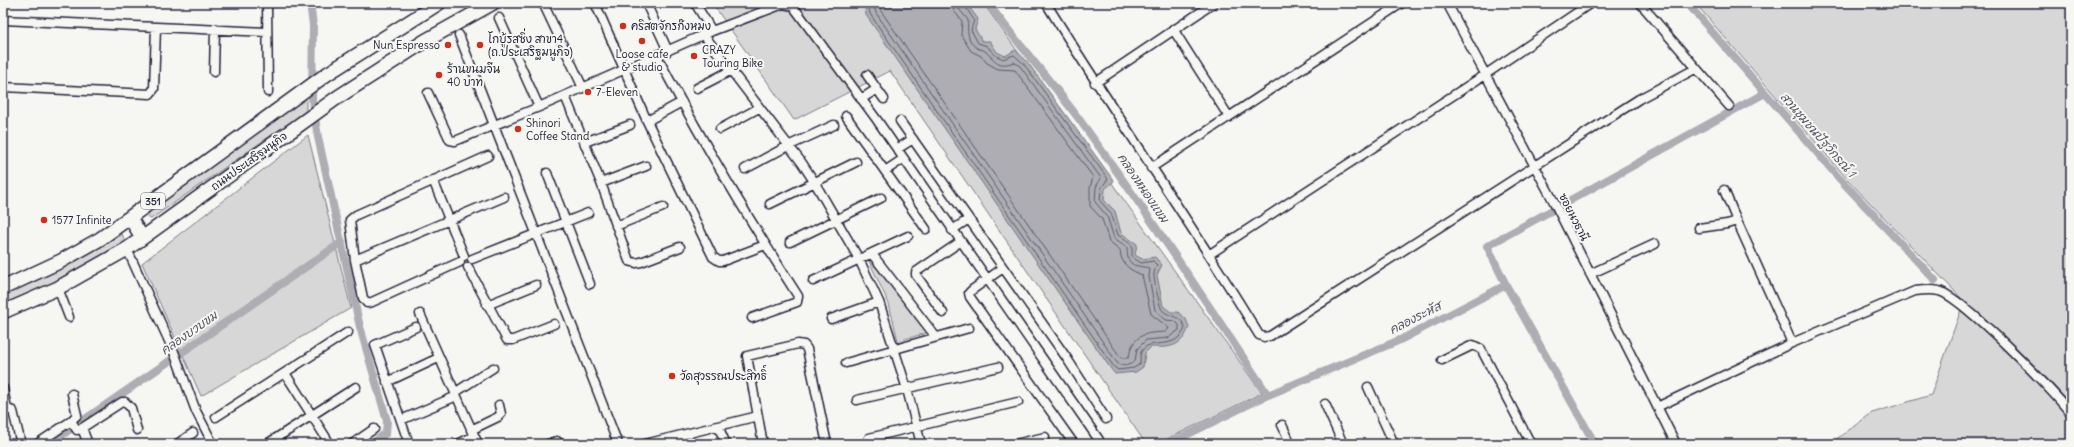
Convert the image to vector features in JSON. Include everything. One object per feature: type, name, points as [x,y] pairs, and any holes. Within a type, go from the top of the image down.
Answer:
[{"type":"main road","name":"351","points":[[3,288],[61,261],[100,239],[294,99],[326,74],[440,3]]},
{"type":"main road","name":"ถนนประเสริฐมนูกิจ","points":[[3,312],[58,288],[98,267],[127,249],[338,97],[425,41],[493,3]]},
{"type":"main road","points":[[130,218],[142,238]]},
{"type":"street","points":[[267,3],[268,92]]},
{"type":"street","points":[[543,3],[583,88]]},
{"type":"street","points":[[595,3],[646,121],[716,260],[722,261],[765,245]]},
{"type":"street","points":[[646,3],[668,51]]},
{"type":"street","points":[[695,3],[712,31]]},
{"type":"street","points":[[1046,3],[1095,83],[1210,254],[1259,335],[1264,337],[1270,336],[1638,99],[1695,69]]},
{"type":"street","points":[[1095,83],[1173,29],[1214,3]]},
{"type":"street","points":[[1151,168],[1402,3]]},
{"type":"street","name":"ซอยนวธานี","points":[[1447,3],[1556,206],[1676,444]]},
{"type":"street","points":[[1210,254],[1486,74],[1591,3]]},
{"type":"street","points":[[1640,3],[1695,69],[1729,106]]},
{"type":"street","points":[[428,93],[450,140],[460,140],[539,108],[704,36],[712,31],[788,4],[792,6],[897,149],[986,280],[1099,440]]},
{"type":"street","points":[[499,18],[539,108]]},
{"type":"street","points":[[3,20],[267,32]]},
{"type":"street","points":[[3,87],[150,94],[154,89],[156,27]]},
{"type":"street","points":[[1173,29],[1229,117]]},
{"type":"street","points":[[214,72],[215,30]]},
{"type":"street","points":[[459,35],[615,443]]},
{"type":"street","points":[[704,36],[815,183],[859,260],[879,302],[907,389],[921,444]]},
{"type":"street","points":[[657,56],[682,102],[798,299],[797,302],[752,318]]},
{"type":"street","points":[[697,88],[730,71]]},
{"type":"street","points":[[867,75],[884,99]]},
{"type":"street","points":[[861,99],[877,89]]},
{"type":"street","points":[[565,96],[585,142],[629,261],[632,263],[641,262],[680,247]]},
{"type":"street","points":[[646,121],[682,102]]},
{"type":"street","points":[[720,129],[759,108]]},
{"type":"street","points":[[846,116],[926,229]]},
{"type":"street","points":[[900,121],[969,218],[1106,419]]},
{"type":"street","points":[[585,142],[630,125]]},
{"type":"street","points":[[745,169],[788,146],[834,125]]},
{"type":"street","points":[[897,149],[913,139]]},
{"type":"street","points":[[488,156],[352,217],[349,224],[355,260],[363,298],[365,301],[370,303],[465,259],[536,234],[588,213]]},
{"type":"street","points":[[885,171],[903,159]]},
{"type":"street","points":[[770,204],[856,162]]},
{"type":"street","points":[[601,184],[646,166]]},
{"type":"street","points":[[547,173],[590,284]]},
{"type":"street","points":[[433,180],[465,259],[472,262],[468,267],[507,340],[513,340],[554,324]]},
{"type":"street","points":[[1724,190],[1792,343]]},
{"type":"street","points":[[355,260],[504,197]]},
{"type":"street","points":[[790,242],[881,198]]},
{"type":"street","points":[[616,226],[663,207]]},
{"type":"street","points":[[952,230],[969,218]]},
{"type":"street","points":[[1699,228],[1728,224],[1737,221]]},
{"type":"street","points":[[813,281],[908,236]]},
{"type":"street","points":[[943,313],[916,275],[916,272],[960,242]]},
{"type":"street","points":[[1590,274],[1655,244]]},
{"type":"street","points":[[127,249],[174,352],[196,411],[213,444]]},
{"type":"street","points":[[872,254],[936,337]]},
{"type":"street","points":[[1003,268],[969,292],[970,297],[1074,444]]},
{"type":"street","points":[[487,305],[536,285]]},
{"type":"street","points":[[58,288],[69,317]]},
{"type":"street","points":[[1657,407],[1792,343],[1915,291],[1924,289],[1940,291],[1964,306],[2044,382],[2071,414]]},
{"type":"street","points":[[831,319],[879,302]]},
{"type":"street","points":[[420,314],[454,395],[478,444]]},
{"type":"street","points":[[409,444],[375,345],[416,328]]},
{"type":"street","points":[[846,364],[894,348],[969,328]]},
{"type":"street","points":[[216,417],[348,332]]},
{"type":"street","points":[[763,444],[747,356],[798,344],[804,345],[807,349],[827,444]]},
{"type":"street","points":[[1442,360],[1472,345],[1477,345],[1481,349],[1531,444]]},
{"type":"street","points":[[388,382],[434,360]]},
{"type":"street","points":[[857,400],[998,367]]},
{"type":"street","points":[[401,420],[454,395],[493,368]]},
{"type":"street","points":[[284,373],[330,444]]},
{"type":"street","points":[[267,444],[356,387]]},
{"type":"street","points":[[1368,387],[1394,444]]},
{"type":"street","points":[[3,388],[7,409],[14,411],[20,444]]},
{"type":"street","points":[[72,394],[77,415],[76,426],[88,444]]},
{"type":"street","points":[[37,444],[125,402],[131,408],[137,430]]},
{"type":"street","points":[[869,438],[1018,402]]},
{"type":"street","points":[[471,430],[501,414],[499,404]]},
{"type":"street","points":[[1325,404],[1343,444]]},
{"type":"street","points":[[645,444],[758,416]]},
{"type":"street","points":[[1282,425],[1291,444]]},
{"type":"street","points":[[718,426],[726,444]]},
{"type":"street","points":[[352,444],[374,429]]},
{"type":"street","points":[[177,444],[193,433]]},
{"type":"street","points":[[1015,444],[1045,437]]},
{"type":"street","points":[[458,444],[468,439]]},
{"type":"street","points":[[548,444],[557,440],[560,444]]},
{"type":"shaded area","points":[[712,3],[983,3],[1262,393],[1157,444],[1146,444],[890,71],[794,120]]},
{"type":"shaded area","points":[[1695,3],[2071,3],[2071,444],[1831,443],[1872,413],[1931,395],[1964,301],[1847,179]]},
{"type":"shaded area","points":[[306,97],[306,111],[151,219],[147,217],[151,209]]},
{"type":"shaded area","points":[[308,135],[351,308],[201,396],[142,263]]},
{"type":"shaded area","points":[[122,234],[124,239],[119,245],[75,274],[3,306],[3,294],[50,274]]},
{"type":"shaded area","points":[[869,261],[883,274],[930,332],[898,341],[889,304]]},
{"type":"water","points":[[864,3],[966,3],[978,19],[975,29],[982,41],[990,41],[997,52],[1005,56],[1015,50],[1026,60],[1114,181],[1105,189],[1104,200],[1115,211],[1121,233],[1137,244],[1135,255],[1142,259],[1155,257],[1162,265],[1157,275],[1163,306],[1171,312],[1178,312],[1186,319],[1189,327],[1183,339],[1170,346],[1151,347],[1145,353],[1143,367],[1136,372],[1115,374],[866,15]]},
{"type":"waterway","name":"คลองบวบขม","points":[[310,3],[313,25],[312,100],[318,137],[360,327],[387,421],[386,433],[372,444]]},
{"type":"waterway","name":"คลองหนองแขม","points":[[988,3],[1101,149],[1174,254],[1268,395]]},
{"type":"waterway","name":"สวนชุมชนปัฐวิกรณ์ 1","points":[[1687,3],[1839,178],[1935,280]]},
{"type":"waterway","points":[[1506,285],[1487,246],[1765,93]]},
{"type":"waterway","name":"คลองบวบขม","points":[[49,444],[342,242]]},
{"type":"waterway","name":"คลองระหัส","points":[[1168,444],[1268,395],[1400,340],[1506,285],[1595,444]]},
{"type":"place","name":"คริสตจักรก๊งหมง","points":[[623,26]]},
{"type":"place","name":"Loose cafe & studio","points":[[642,41]]},
{"type":"place","name":"Nun Espresso","points":[[448,45]]},
{"type":"place","name":"โกบู้รสซิ่ง สาขา4 (ถ.ประเสริฐมนูกิจ)","points":[[480,45]]},
{"type":"place","name":"CRAZY Touring Bike","points":[[694,56]]},
{"type":"place","name":"ร้านขนมจีน 40 บาท","points":[[439,75]]},
{"type":"place","name":"7-Eleven","points":[[588,92]]},
{"type":"place","name":"Shinori Coffee Stand","points":[[518,129]]},
{"type":"place","name":"1577 Infinite","points":[[44,220]]},
{"type":"place","name":"วัดสุวรรณประสิทธิ์","points":[[672,376]]}]
